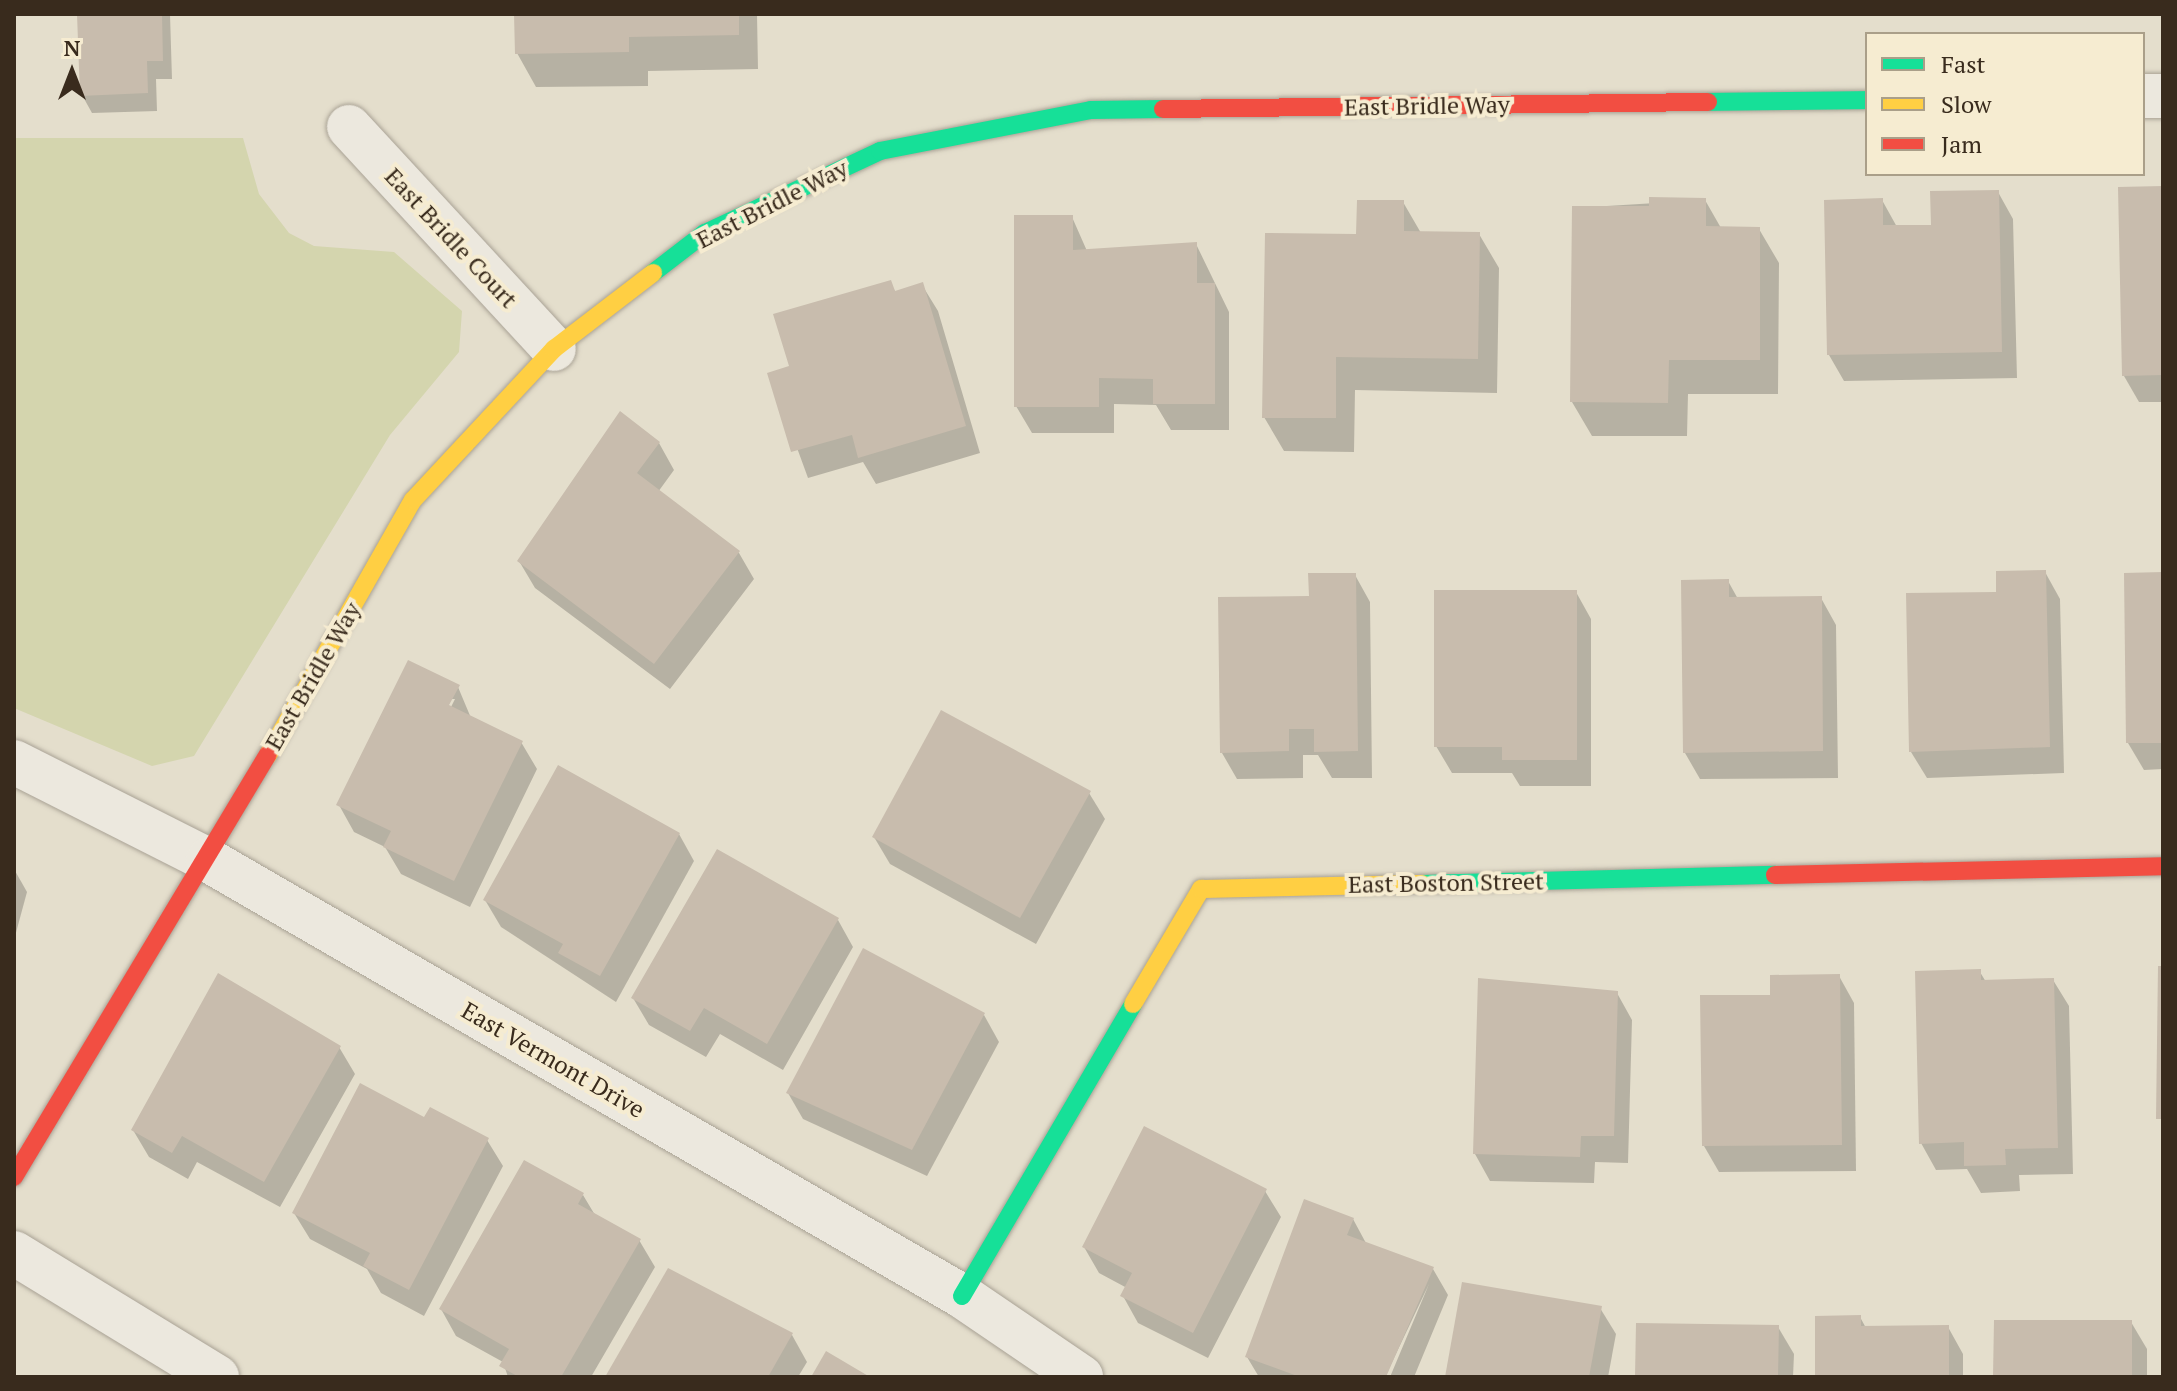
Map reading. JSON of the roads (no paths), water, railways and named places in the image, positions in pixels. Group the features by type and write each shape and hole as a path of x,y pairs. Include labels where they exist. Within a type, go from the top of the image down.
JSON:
{"street":[{"name":"East Bridle Way","path":"14,1177 208,860 413,500 554,349 705,233 880,151 1075,113 1865,100"},
{"name":"East Bridle Court","path":"349,127 554,349"},
{"name":"East Vermont Drive","path":"14,762 208,860 962,1296 1081,1377"},
{"name":"East Boston Street","path":"962,1296 1201,889 2163,866"},
{"path":"14,1253 217,1377"}]}
